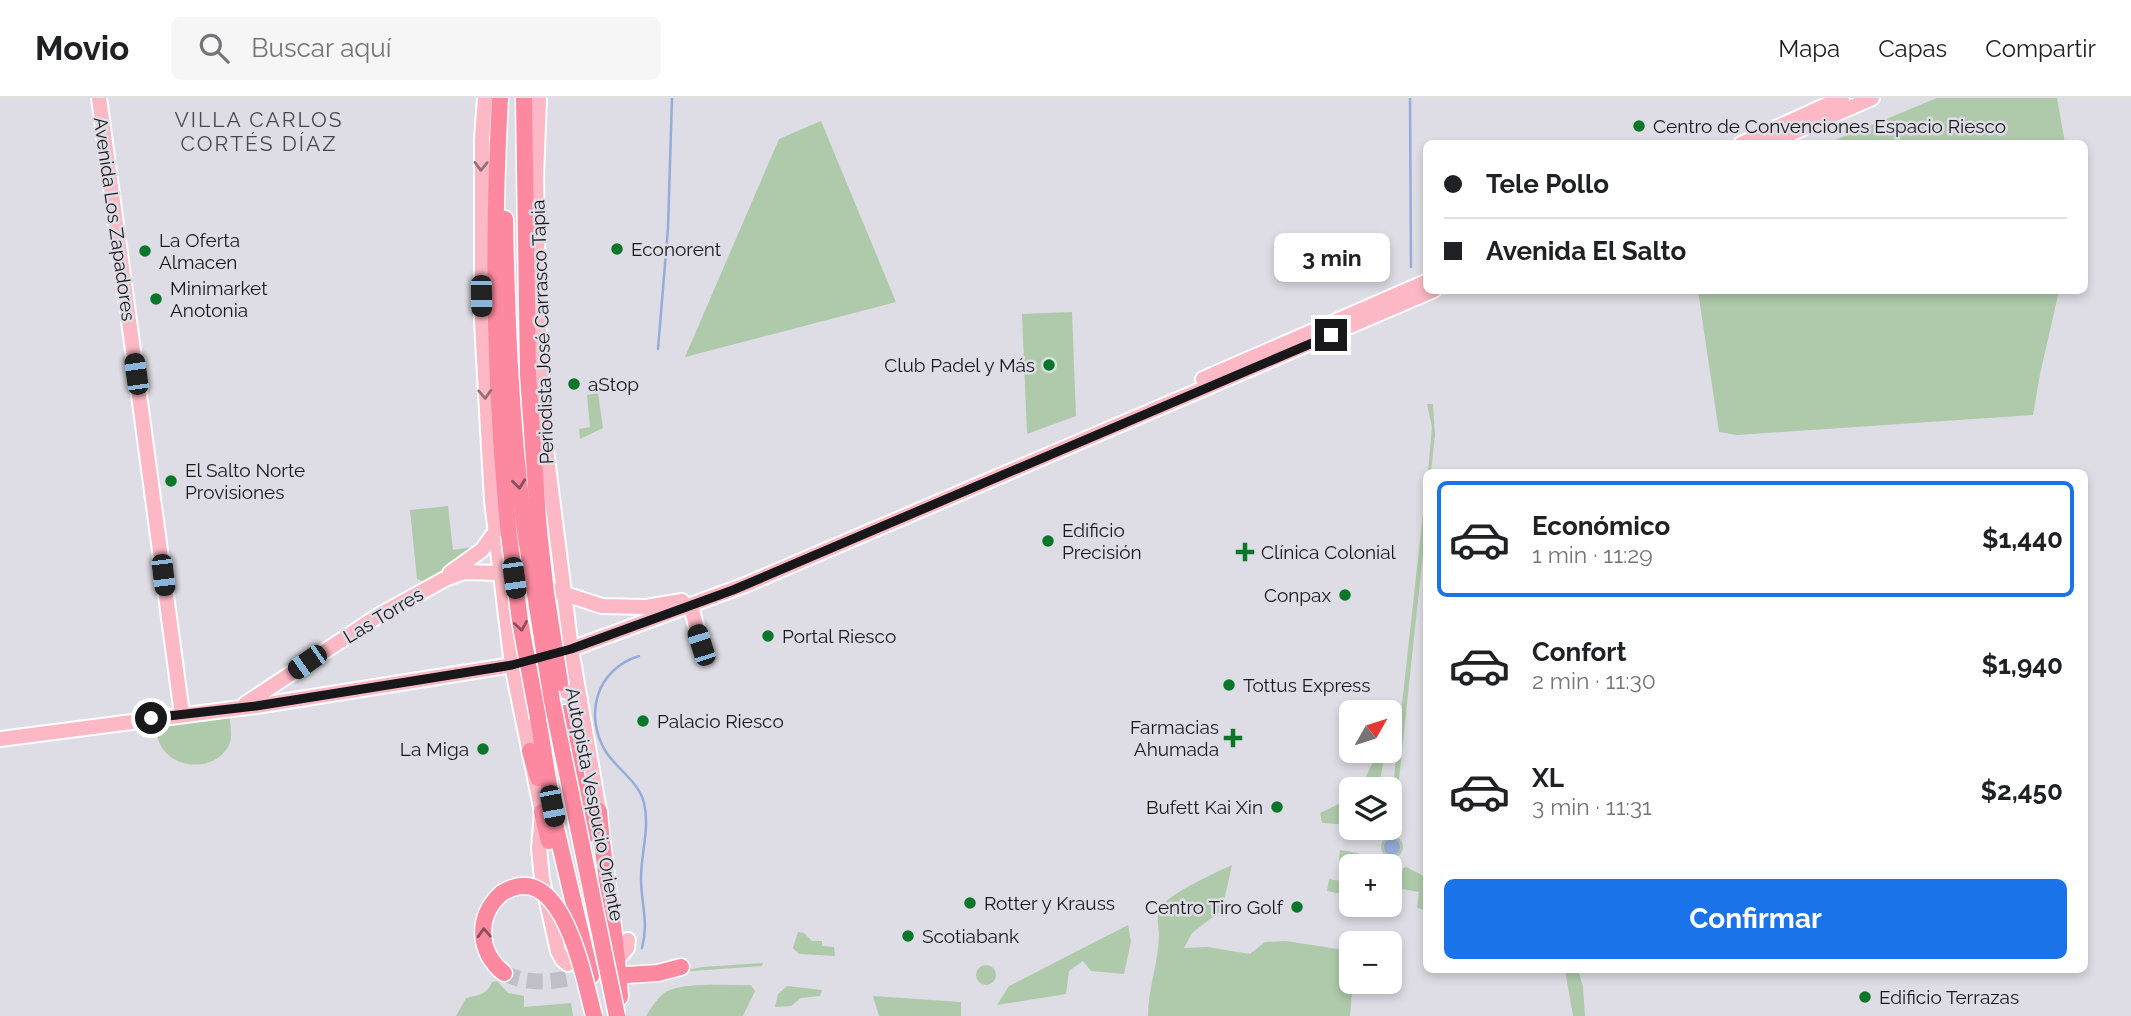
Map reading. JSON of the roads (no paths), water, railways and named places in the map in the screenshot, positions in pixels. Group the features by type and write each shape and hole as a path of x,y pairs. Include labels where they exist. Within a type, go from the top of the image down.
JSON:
{"highway":[{"path":"501,98 495,205 500,441 517,532 547,604 587,841 624,1016"},
{"path":"524,98 528,375 517,532 520,621 549,789 600,1016"},
{"name":"Autopista Vespucio Oriente","path":"517,532 534,596 554,714 617,1016"},
{"path":"530,751 570,888"},
{"path":"600,811 601,840 616,935 620,997"},
{"path":"542,812 594,1016"},
{"path":"504,973 488,954 482,931 487,910 502,893 523,886 541,891 552,901 572,935"},
{"path":"660,966 625,958 661,972 681,967"}],"main road":[{"name":"Avenida Los Zapadores","path":"99,98 182,714"},
{"path":"485,98 482,139 482,322 486,422 517,532 500,573 512,665 542,812 539,848 542,879 558,951 562,960 568,964"},
{"name":"Periodista José Carrasco Tapia","path":"539,98 536,178 539,346 545,442 571,649 600,811"},
{"path":"1750,140 1842,98"},
{"path":"1776,140 1872,98"},
{"path":"602,606 660,606 701,594 1423,283"},
{"path":"0,739 512,665 571,649 691,607 1425,294"},
{"path":"517,532 503,544 510,549 528,552 548,541 554,524"},
{"path":"445,579 482,550 517,532"},
{"name":"Las Torres","path":"241,706 359,628 445,579 471,571 500,573 602,606"},
{"path":"503,594 514,581 525,582"},
{"path":"602,606 646,622"},
{"path":"691,607 701,645"},
{"path":"520,708 532,695 548,689 565,690 580,700"}],"water":[{"path":"1395,840 1399,844 1398,853 1386,853 1386,841"}],"waterway":[{"path":"658,349 668,228 672,98"},
{"path":"1410,98 1411,267"},
{"path":"639,656 613,671 604,682 595,708 599,737 606,752 633,782 646,812 641,869 645,921 642,948"}],"tunnel":[{"path":"504,973 532,981 562,980 620,965"}],"place":[{"name":"Centro de Convenciones Espacio Riesco","path":"1639,126"},
{"name":"Econorent","path":"617,249"},
{"name":"La Oferta Almacen","path":"145,251"},
{"name":"Minimarket Anotonia","path":"156,299"},
{"name":"Club Padel y Más","path":"1049,365"},
{"name":"aStop","path":"574,384"},
{"name":"El Salto Norte Provisiones","path":"171,481"},
{"name":"Edificio Precisión","path":"1048,541"},
{"name":"Clínica Colonial","path":"1245,552"},
{"name":"Conpax","path":"1345,595"},
{"name":"Portal Riesco","path":"768,636"},
{"name":"Tottus Express","path":"1229,685"},
{"name":"Palacio Riesco","path":"643,721"},
{"name":"Farmacias Ahumada","path":"1233,738"},
{"name":"La Miga","path":"483,749"},
{"name":"Bufett Kai Xin","path":"1277,807"},
{"name":"Rotter y Krauss","path":"970,903"},
{"name":"Centro Tiro Golf","path":"1297,907"},
{"name":"Scotiabank","path":"908,936"},
{"name":"Edificio Terrazas","path":"1865,997"}],"district":[{"name":"VILLA CARLOS CORTÉS DÍAZ","path":"259,131"}]}
